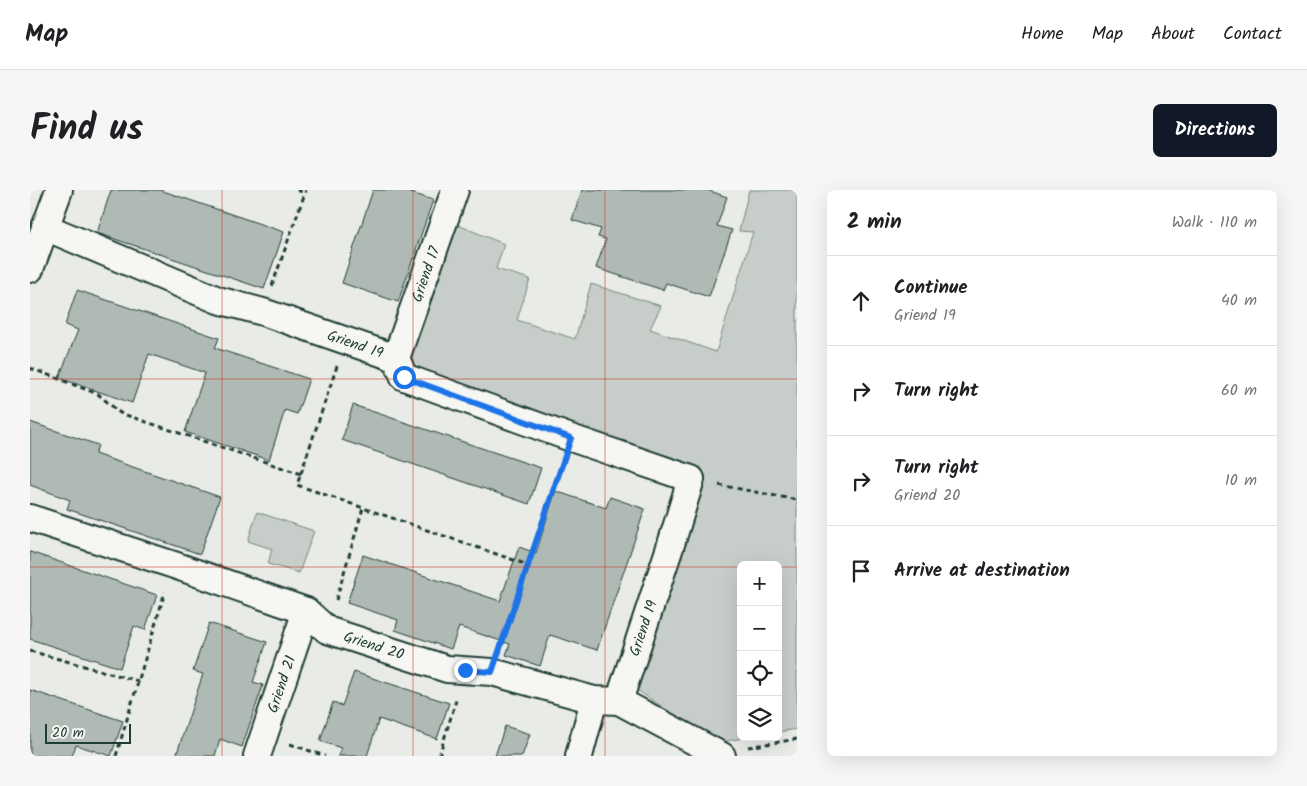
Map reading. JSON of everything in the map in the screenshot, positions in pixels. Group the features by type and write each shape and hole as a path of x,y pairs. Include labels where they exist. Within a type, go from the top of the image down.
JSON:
{"street":[{"path":"30,269 59,190"},
{"name":"Griend 17","path":"396,358 455,190"},
{"name":"Griend 19","path":"45,227 218,300 263,312 396,358 404,377 571,438 691,479 674,538 606,701 579,756"},
{"name":"Griend 20","path":"30,518 306,611 327,630 447,669 492,672 606,701 718,754"},
{"name":"Griend 21","path":"260,746 306,611"}],"path":[{"path":"263,312 306,191 297,190"},
{"path":"346,340 297,485 528,565"},
{"path":"30,368 98,394 120,412 301,474"},
{"path":"492,672 571,438"},
{"path":"691,479 797,500"},
{"path":"327,630 363,508"},
{"path":"116,756 174,565"},
{"path":"30,651 138,681"},
{"path":"440,756 465,670"},
{"path":"718,754 797,739"},
{"path":"260,746 325,756"}],"shaded area":[{"path":"749,190 797,190 797,729 782,731 782,561 737,561 737,739 716,743 637,690 706,475 541,416 412,366 406,359 453,223 504,244 496,269 530,279 517,320 575,339 591,284 661,306 650,329 716,352 753,232 739,231"},
{"path":"257,512 314,531 299,573 268,564 272,549 248,541"}],"building":[{"path":"111,190 160,190 284,232 264,289 97,233"},
{"path":"373,190 402,190 433,200 398,302 342,283"},
{"path":"582,190 707,190 727,197 717,226 732,230 709,297 666,283 663,290 596,268 606,239 598,237 601,229 572,220"},
{"path":"77,290 219,338 215,348 309,379 297,414 285,410 269,460 185,432 205,373 149,354 132,403 59,378 78,330 65,325"},
{"path":"353,405 541,468 529,504 342,440"},
{"path":"30,422 98,445 95,454 220,497 200,554 67,509 70,500 30,485"},
{"path":"555,491 606,508 610,497 645,509 597,650 550,635 540,666 506,655 510,644 459,627 451,649 395,630 398,620 347,603 363,555 500,601 519,547 536,553"},
{"path":"30,552 157,595 145,630 134,626 120,668 30,639"},
{"path":"209,623 267,642 253,682 263,685 242,747 220,739 215,756 176,756 203,674 193,671"},
{"path":"354,672 449,703 437,739 379,719 367,756 338,756 341,748 320,741 333,702 342,706"},
{"path":"30,690 123,721 111,756 76,745 72,756 30,756"},
{"path":"505,726 530,734 522,756 495,756"}],"route":[{"path":"404,377 571,438 492,672 465,670"}]}
